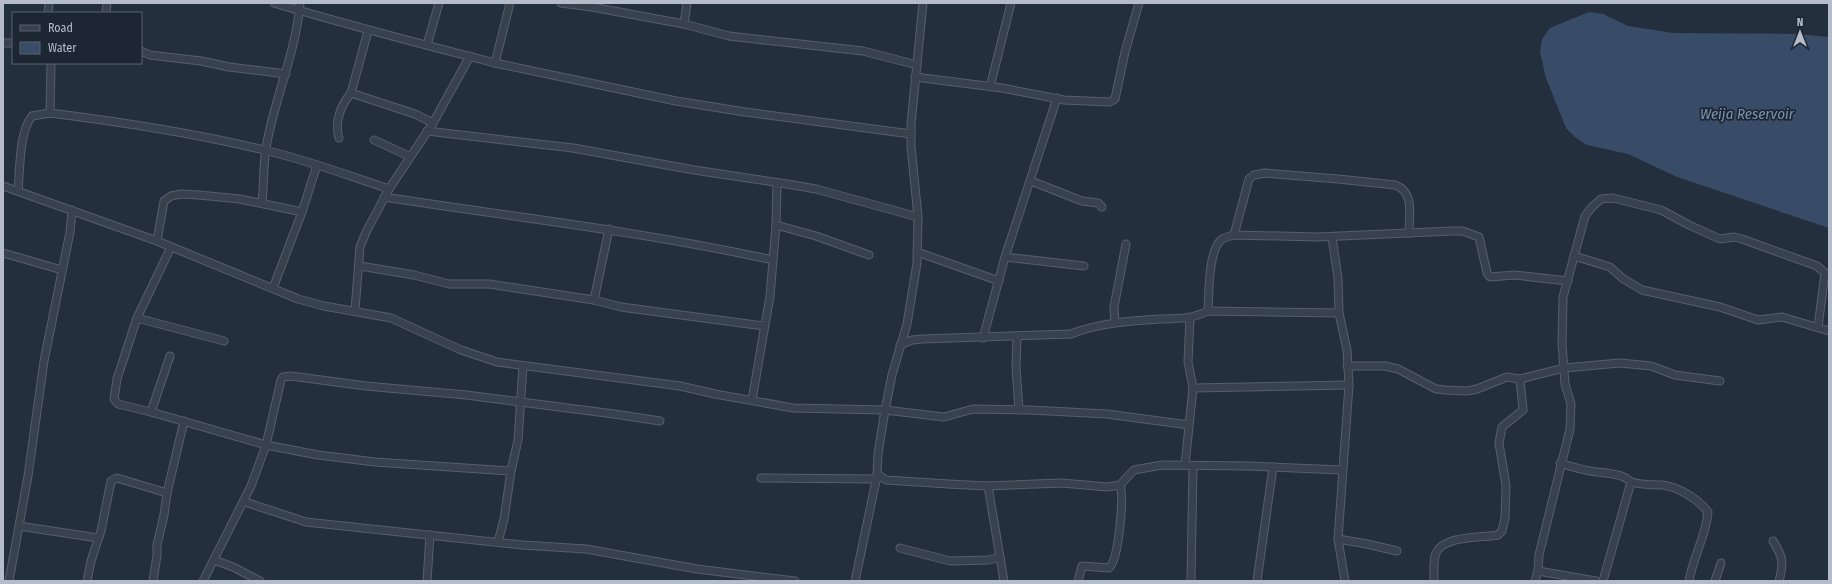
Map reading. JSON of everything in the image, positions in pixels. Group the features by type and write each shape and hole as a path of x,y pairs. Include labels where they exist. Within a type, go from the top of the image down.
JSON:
{"street":[{"path":"274,3 300,7 368,31 495,63 676,101 911,134"},
{"path":"427,45 439,3"},
{"path":"495,63 510,3"},
{"path":"561,3 684,24 729,36 862,51 917,65"},
{"path":"684,24 687,3"},
{"path":"855,581 877,477 878,454 885,410 900,345 907,324 917,252 918,217 911,134 915,77 923,3"},
{"path":"990,87 1011,3"},
{"path":"915,77 1057,98 1103,103 1110,102 1115,99 1124,52 1139,3"},
{"path":"262,203 266,150 291,58 300,7"},
{"path":"339,138 337,131 339,114 344,101 351,93 368,31"},
{"path":"142,52 150,55 201,61 237,69 286,74"},
{"path":"354,310 360,266 360,247 366,232 388,189 409,156 433,123 470,56"},
{"path":"50,113 51,64"},
{"path":"351,93 409,112 433,123"},
{"path":"983,338 1005,257 1057,98"},
{"path":"18,191 23,136 27,122 32,116 50,113 176,131 266,150 317,165 388,189"},
{"path":"427,131 573,148 694,170 816,189 918,217"},
{"path":"374,140 409,156"},
{"path":"272,288 302,212 317,165"},
{"path":"1234,234 1249,179 1254,174 1265,173 1395,185 1403,188 1410,198 1409,233"},
{"path":"1031,181 1082,201 1098,203 1102,208"},
{"path":"752,400 770,296 776,226 777,183"},
{"path":"3,186 157,241 298,299 324,306 354,310 399,320 431,337 476,356 523,366 680,386 793,408 885,410 944,417 973,410 1019,410 1107,414 1190,425"},
{"path":"157,241 164,202 171,196 181,194 236,198 302,212"},
{"path":"384,197 608,229 694,243 773,260"},
{"path":"1535,581 1538,571 1539,555 1560,463 1570,429 1571,404 1565,384 1564,368 1562,315 1563,297 1585,216 1592,207 1601,199 1613,198 1661,210 1720,239 1734,237 1742,239 1815,264 1823,269 1825,273 1818,328"},
{"path":"9,581 19,526 44,361 70,232 72,210"},
{"path":"776,226 816,236 869,255"},
{"path":"594,300 608,229"},
{"path":"1208,311 1212,260 1215,250 1221,240 1234,234 1332,237 1452,231 1473,234 1479,238 1486,273 1490,277 1514,275 1568,281"},
{"path":"1332,237 1338,278 1339,313 1346,350 1349,385 1338,539 1346,581"},
{"path":"1116,323 1114,307 1126,244"},
{"path":"171,247 137,318 117,379 114,399 118,404 184,421 266,445 347,459 511,471"},
{"path":"917,252 999,281"},
{"path":"3,253 62,270"},
{"path":"1574,256 1610,267 1622,278 1642,290 1720,306 1758,320 1782,317 1829,331"},
{"path":"1005,257 1084,266"},
{"path":"360,266 414,275 449,284 489,284 594,300 621,307 764,326"},
{"path":"900,345 912,340 923,339 1070,334 1086,328 1116,323 1190,318 1208,311 1339,313"},
{"path":"137,318 224,341"},
{"path":"1185,465 1193,388 1188,362 1190,318"},
{"path":"1017,336 1016,367 1019,410"},
{"path":"151,412 170,356"},
{"path":"1347,366 1385,366 1436,389 1467,391 1477,389 1507,377 1520,379 1564,368 1620,363 1651,366 1675,375 1720,381"},
{"path":"498,542 504,519 511,471 518,440 523,366"},
{"path":"203,581 245,502 266,445 281,380 284,377 291,376 347,384 411,389 660,421"},
{"path":"1434,581 1436,552 1442,547 1458,539 1494,536 1502,531 1505,518 1506,486 1499,443 1502,427 1523,410 1520,379"},
{"path":"1193,388 1349,385"},
{"path":"153,581 157,545 164,515 167,492 184,421"},
{"path":"1560,463 1586,471 1627,478 1631,482 1644,486 1662,485 1682,492 1701,502 1708,512 1706,529 1691,568 1690,581"},
{"path":"761,478 877,477 891,481 988,486 1062,484 1107,487 1120,485 1134,470 1151,466 1185,465 1342,470"},
{"path":"1191,581 1193,466"},
{"path":"1257,581 1273,467"},
{"path":"87,581 110,485 114,479 117,478 167,492"},
{"path":"1603,581 1631,482"},
{"path":"1078,581 1082,566 1109,568 1113,564 1121,500 1120,485"},
{"path":"988,486 1004,581"},
{"path":"245,502 306,522 538,546 586,549 697,569 795,581"},
{"path":"19,526 98,538"},
{"path":"427,581 430,535"},
{"path":"1338,539 1397,551"},
{"path":"1773,541 1781,553 1783,566 1779,581"},
{"path":"900,548 950,561 989,560 1000,557"},
{"path":"214,560 233,567 260,581"},
{"path":"1714,581 1721,563"},
{"path":"1538,571 1596,581"}],"water":[{"name":"Weija Reservoir","path":"1589,12 1603,14 1628,26 1673,33 1797,34 1829,37 1829,228 1677,177 1628,154 1587,145 1576,138 1566,128 1546,78 1540,52 1542,39 1550,28"}]}
